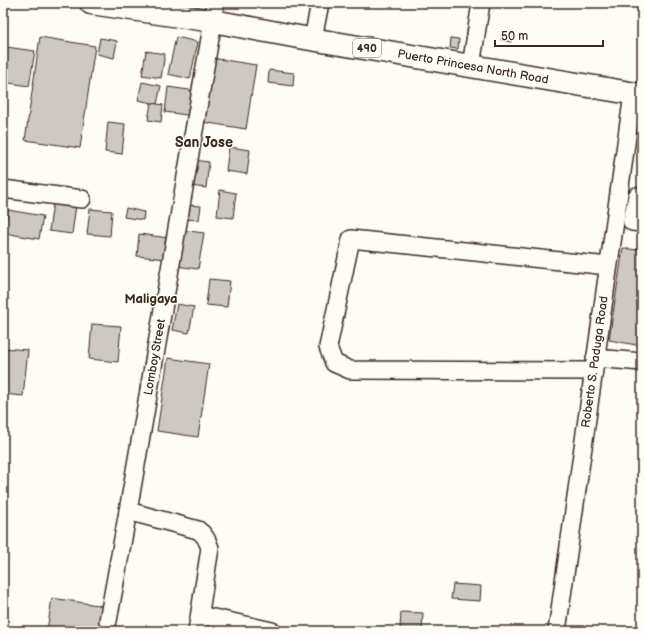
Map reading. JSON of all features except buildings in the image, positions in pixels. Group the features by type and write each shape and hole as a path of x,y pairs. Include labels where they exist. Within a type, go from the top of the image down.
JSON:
{"main road":[{"name":"Puerto Princesa North Road","path":"91,3 214,12 313,39 637,94"}],"street":[{"path":"313,39 320,3"},
{"path":"471,66 481,3"},
{"name":"Lomboy Street","path":"108,622 214,12"},
{"name":"Roberto S. Paduga Road","path":"556,631 608,266 637,94"},
{"path":"3,189 82,199"},
{"path":"642,197 637,196 632,222 642,223"},
{"path":"608,266 352,239 328,347 334,363 350,370 642,362"},
{"path":"128,511 198,530 204,535 210,548 199,623 272,631"}],"district":[{"name":"San Jose","path":"204,142"},
{"name":"Maligaya","path":"151,299"}]}
